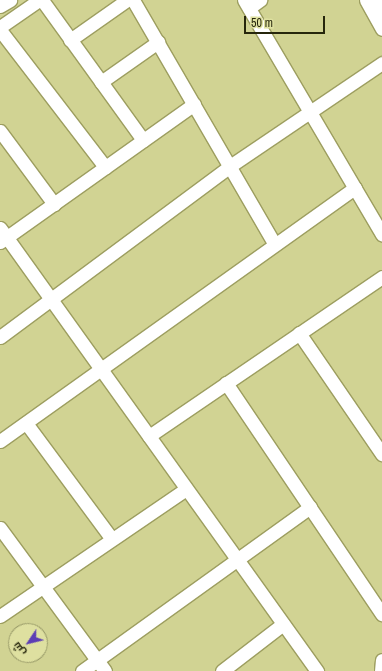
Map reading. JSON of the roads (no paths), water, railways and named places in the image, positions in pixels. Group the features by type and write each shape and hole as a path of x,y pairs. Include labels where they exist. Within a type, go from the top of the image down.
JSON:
{"street":[{"path":"0,6 10,0"},
{"path":"0,27 40,0 143,140"},
{"path":"70,40 127,0"},
{"path":"133,0 274,243"},
{"path":"260,0 246,4 382,234"},
{"path":"366,0 382,29"},
{"path":"378,0 382,19"},
{"path":"0,30 105,167"},
{"path":"100,82 158,42"},
{"path":"0,337 309,109 382,63"},
{"path":"194,104 54,204 2,236 52,300 317,671"},
{"path":"0,131 54,204"},
{"path":"0,441 101,370 274,243 355,188"},
{"path":"149,436 382,277"},
{"path":"299,333 382,454"},
{"path":"226,383 382,614"},
{"path":"26,423 111,538"},
{"path":"0,616 42,584 186,489"},
{"path":"82,671 238,562 310,507"},
{"path":"0,528 105,671"},
{"path":"222,671 283,624"},
{"path":"381,671 382,660"}]}
